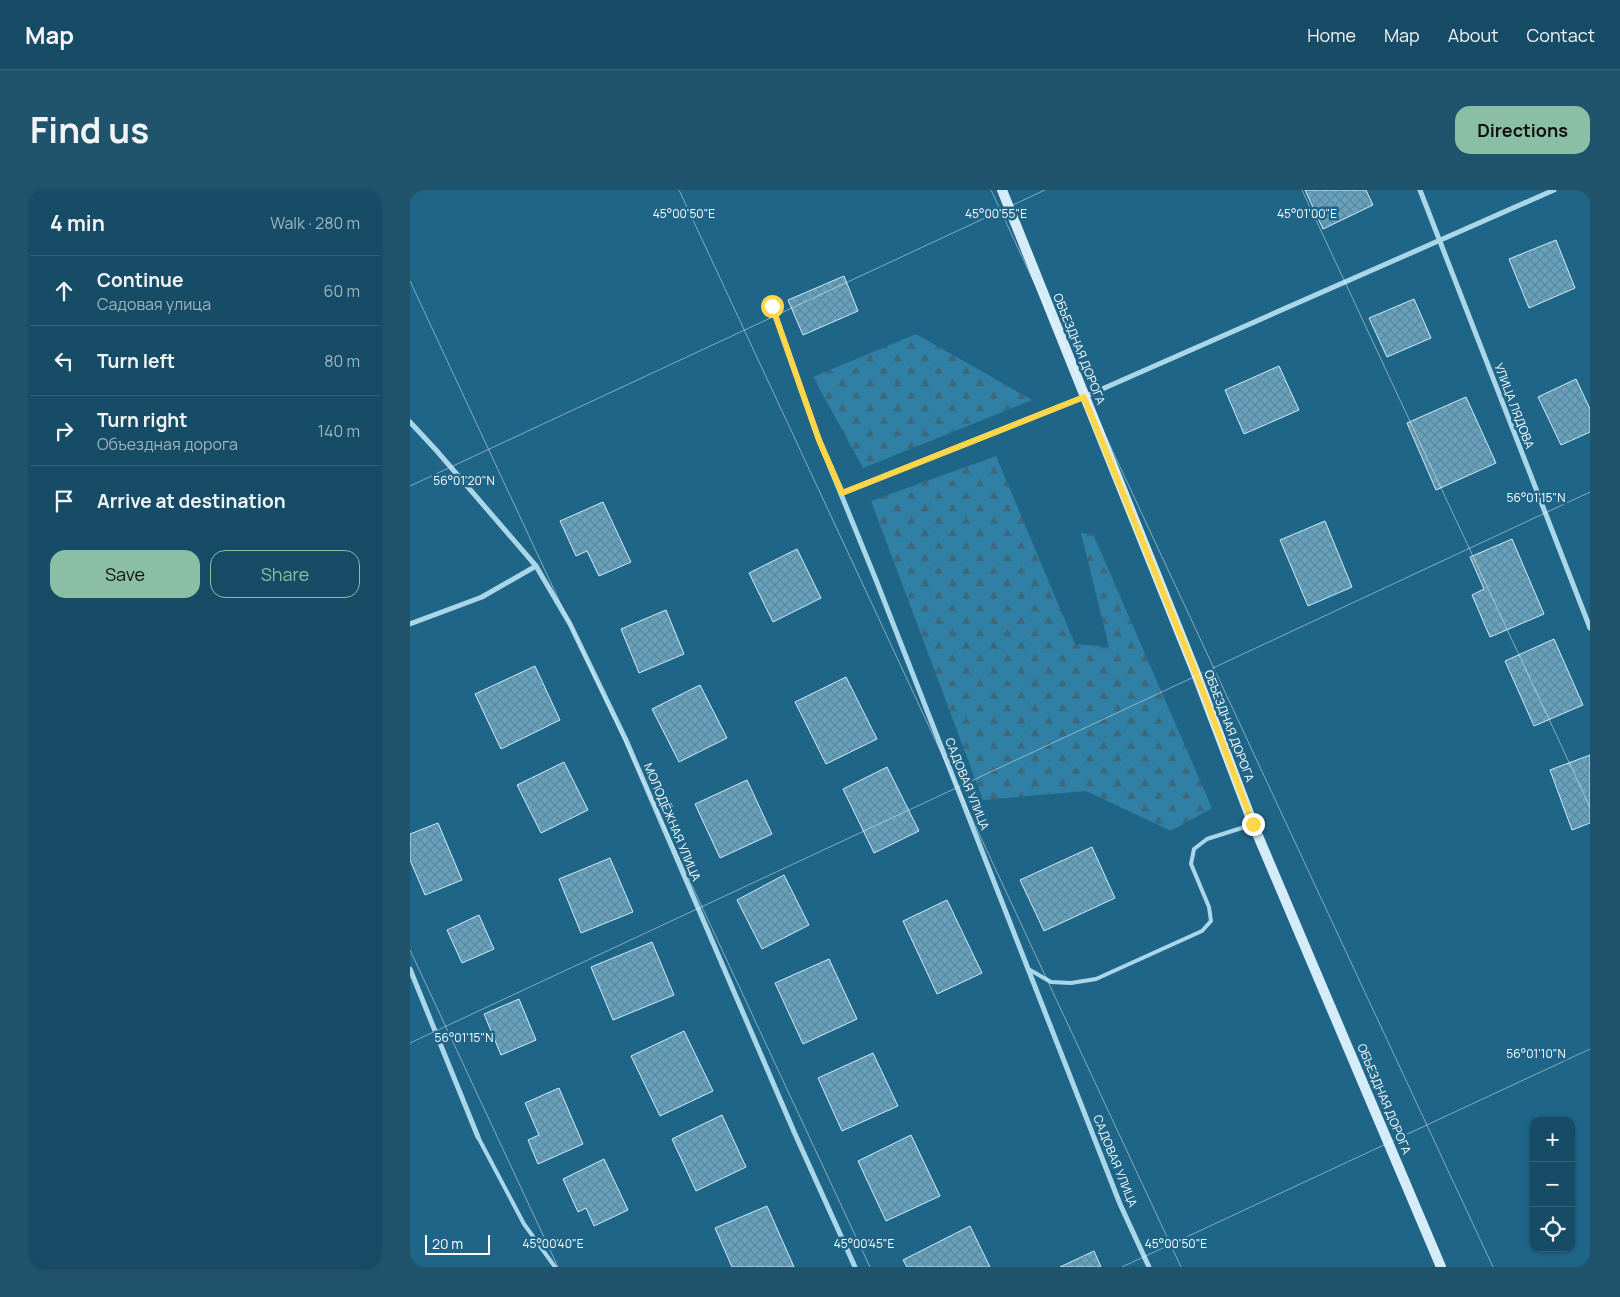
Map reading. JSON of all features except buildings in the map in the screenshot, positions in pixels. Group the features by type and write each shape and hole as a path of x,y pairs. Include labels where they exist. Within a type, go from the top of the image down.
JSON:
{"main road":[{"name":"ОБЪЕЗДНАЯ ДОРОГА","path":"1002,190 1191,662 1253,824 1441,1267"}],"street":[{"name":"УЛИЦА ЛЯДОВА","path":"1420,190 1590,628"},
{"path":"842,493 1084,397 1554,190"},
{"name":"САДОВАЯ УЛИЦА","path":"772,306 819,440 842,493 1030,970 1120,1204 1149,1267"},
{"name":"МОЛОДЁЖНАЯ УЛИЦА","path":"410,422 536,566 570,624 626,740 795,1134 855,1267"},
{"path":"410,624 482,597 536,566"},
{"path":"410,970 478,1137"}],"lane":[{"path":"1030,970 1051,982 1071,983 1096,979 1202,931 1211,921 1209,907 1191,864 1194,849 1207,839 1253,824"},
{"path":"478,1137 524,1224 555,1267"}],"green space":[{"path":"916,334 1032,400 863,468 813,377"},
{"path":"996,456 1075,644 1109,647 1081,533 1093,534 1212,808 1171,831 1086,791 983,800 871,501"}],"route":[{"path":"772,306 819,440 842,493 1084,397 1195,671 1253,824"}]}
